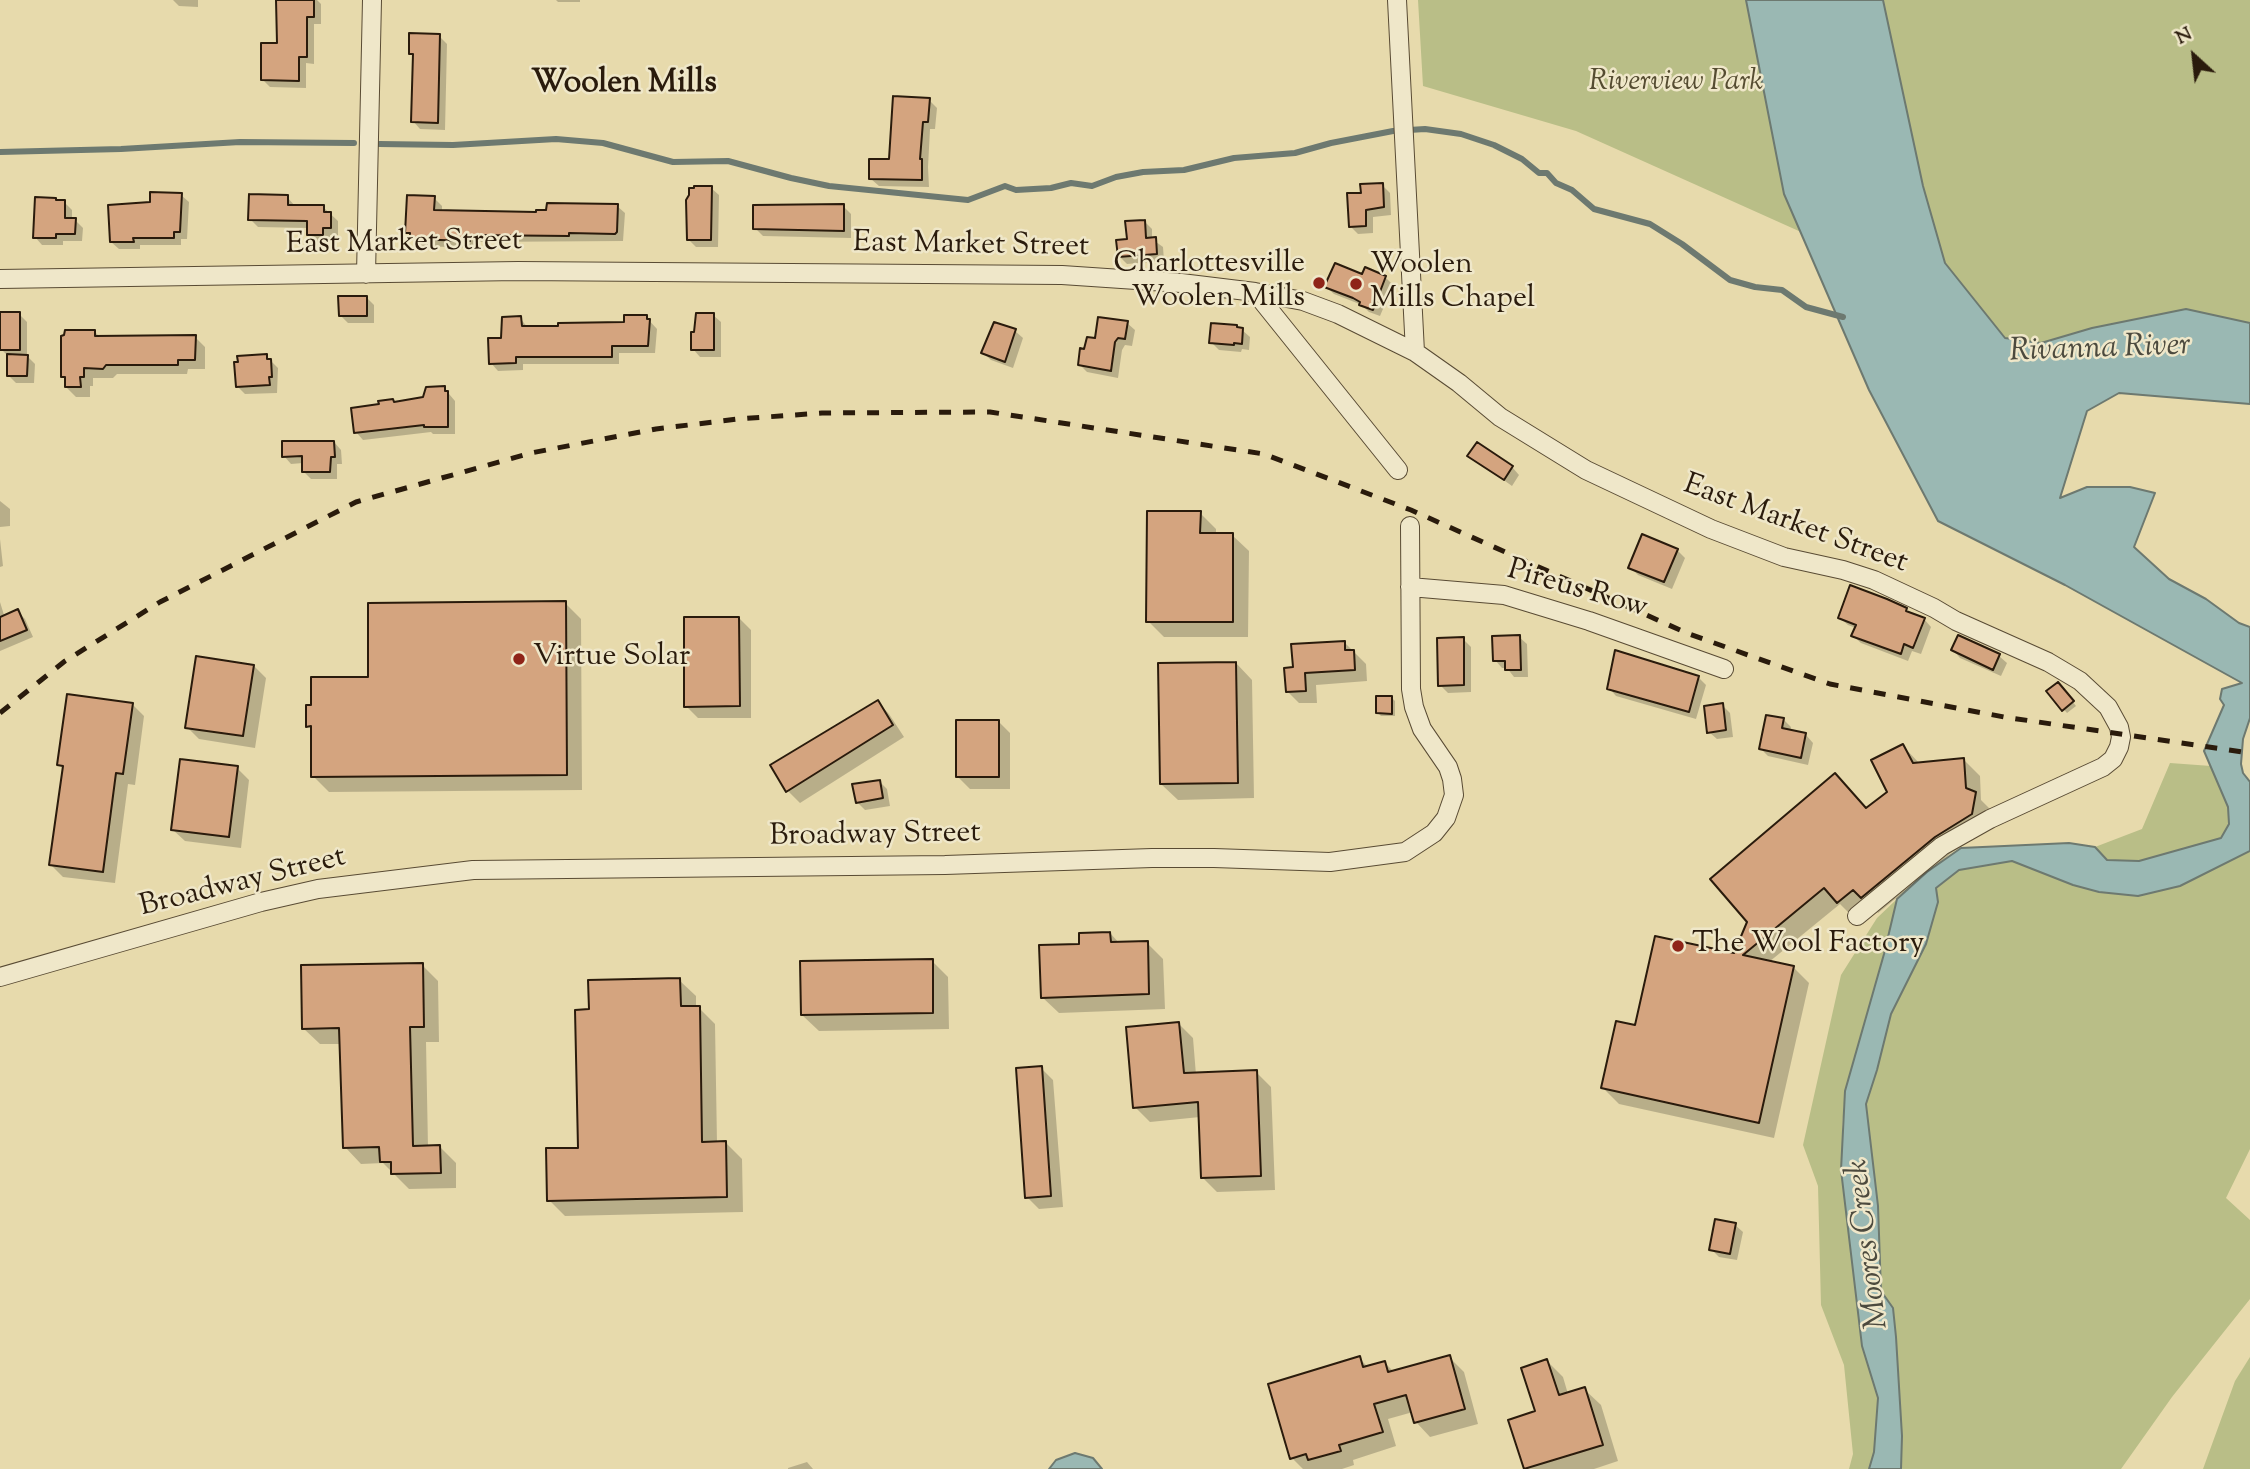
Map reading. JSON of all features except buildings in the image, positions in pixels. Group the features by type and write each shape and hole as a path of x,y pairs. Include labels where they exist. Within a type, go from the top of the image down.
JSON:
{"street":[{"path":"366,274 372,0"},
{"path":"1397,0 1415,352"},
{"name":"East Market Street","path":"0,279 518,271 1062,275 1255,292 1303,301 1415,352 1459,383 1500,417 1586,470 1668,511 1784,556 1874,580 1956,621 2048,662 2080,681 2114,715 2119,727 2119,747 2113,759 2103,767 1990,819 1942,846 1857,916"},
{"path":"1255,292 1398,470"},
{"name":"Broadway Street","path":"0,977 261,902 318,889 477,870 945,865 1152,858 1330,862 1405,852 1434,833 1446,818 1454,794 1448,767 1422,729 1411,689 1410,526"},
{"name":"Pireus Row","path":"1410,587 1504,595 1589,621 1724,669"}],"green space":[{"name":"Riverview Park","path":"1418,0 1746,0 1784,194 1801,232 1576,131 1423,86"},
{"path":"1883,0 2250,0 2250,323 2186,309 2092,328 2041,343 2005,339 1945,263 1923,186"},
{"path":"2170,763 2211,766 2228,806 2229,824 2221,838 2139,861 2107,860 2095,847 2142,829"},
{"path":"2250,851 2250,1149 2226,1198 2250,1220 2250,1299 2172,1397 2121,1469 1901,1469 1902,1435 1896,1337 1893,1308 1881,1291 1878,1206 1866,1104 1891,1014 1926,943 1938,902 1936,888 1959,870 2012,861 2073,885 2100,892 2180,886"},
{"path":"1897,899 1845,1091 1842,1129 1856,1295 1862,1346 1878,1398 1874,1452 1869,1469 1849,1469 1853,1454 1844,1365 1821,1305 1818,1186 1803,1145 1841,975 1877,918"},
{"path":"2250,1357 2250,1469 2203,1469 2235,1381"}],"water":[{"path":"1746,0 1883,0 1923,186 1945,263 2005,338 2041,343 2092,328 2186,309 2250,323 2250,404 2119,393 2087,411 2060,498 2087,487 2130,487 2155,493 2134,547 2169,579 2206,599 2239,623 2250,627 2250,718 2243,739 2241,764 2243,773 2250,782 2250,851 2180,886 2138,896 2099,892 2073,885 2012,861 1959,870 1936,888 1938,902 1926,944 1891,1014 1866,1104 1878,1206 1881,1291 1893,1308 1896,1337 1902,1436 1901,1469 1869,1469 1874,1452 1878,1398 1862,1346 1841,1170 1845,1091 1897,899 1927,872 1961,848 2069,843 2095,847 2107,860 2139,861 2221,838 2229,824 2228,807 2204,751 2224,705 2220,699 2222,689 2242,683 2065,585 1938,521 1869,390 1784,194"},
{"path":"1075,1453 1093,1458 1102,1469 1049,1469 1056,1460"}],"waterway":[{"path":"379,144 453,145 556,139 603,143 673,162 728,161 829,186 968,200 1005,186 1016,190 1051,188 1071,183 1092,186 1116,177 1143,172 1184,170 1234,158 1295,153 1393,131 1425,129 1461,134 1494,145 1522,159 1539,173 1547,173 1556,183 1572,190 1594,209 1650,224 1730,280 1755,287 1782,290 1806,307 1843,317"},
{"path":"0,152 240,142 354,143"}],"railway":[{"path":"0,713 65,661 160,602 356,502 531,453 656,429 822,413 990,412 1264,454 1411,510 1689,634 1830,684 2004,717 2250,753"}],"place":[{"name":"Charlottesville Woolen Mills","path":"1319,283"},
{"name":"Woolen Mills Chapel","path":"1356,284"},
{"name":"Virtue Solar","path":"519,659"},
{"name":"The Wool Factory","path":"1678,946"}],"district":[{"name":"Woolen Mills","path":"624,86"}],"water label":[{"name":"Rivanna River","path":"2100,351"},
{"name":"Moores Creek","path":"1870,1244"}]}
